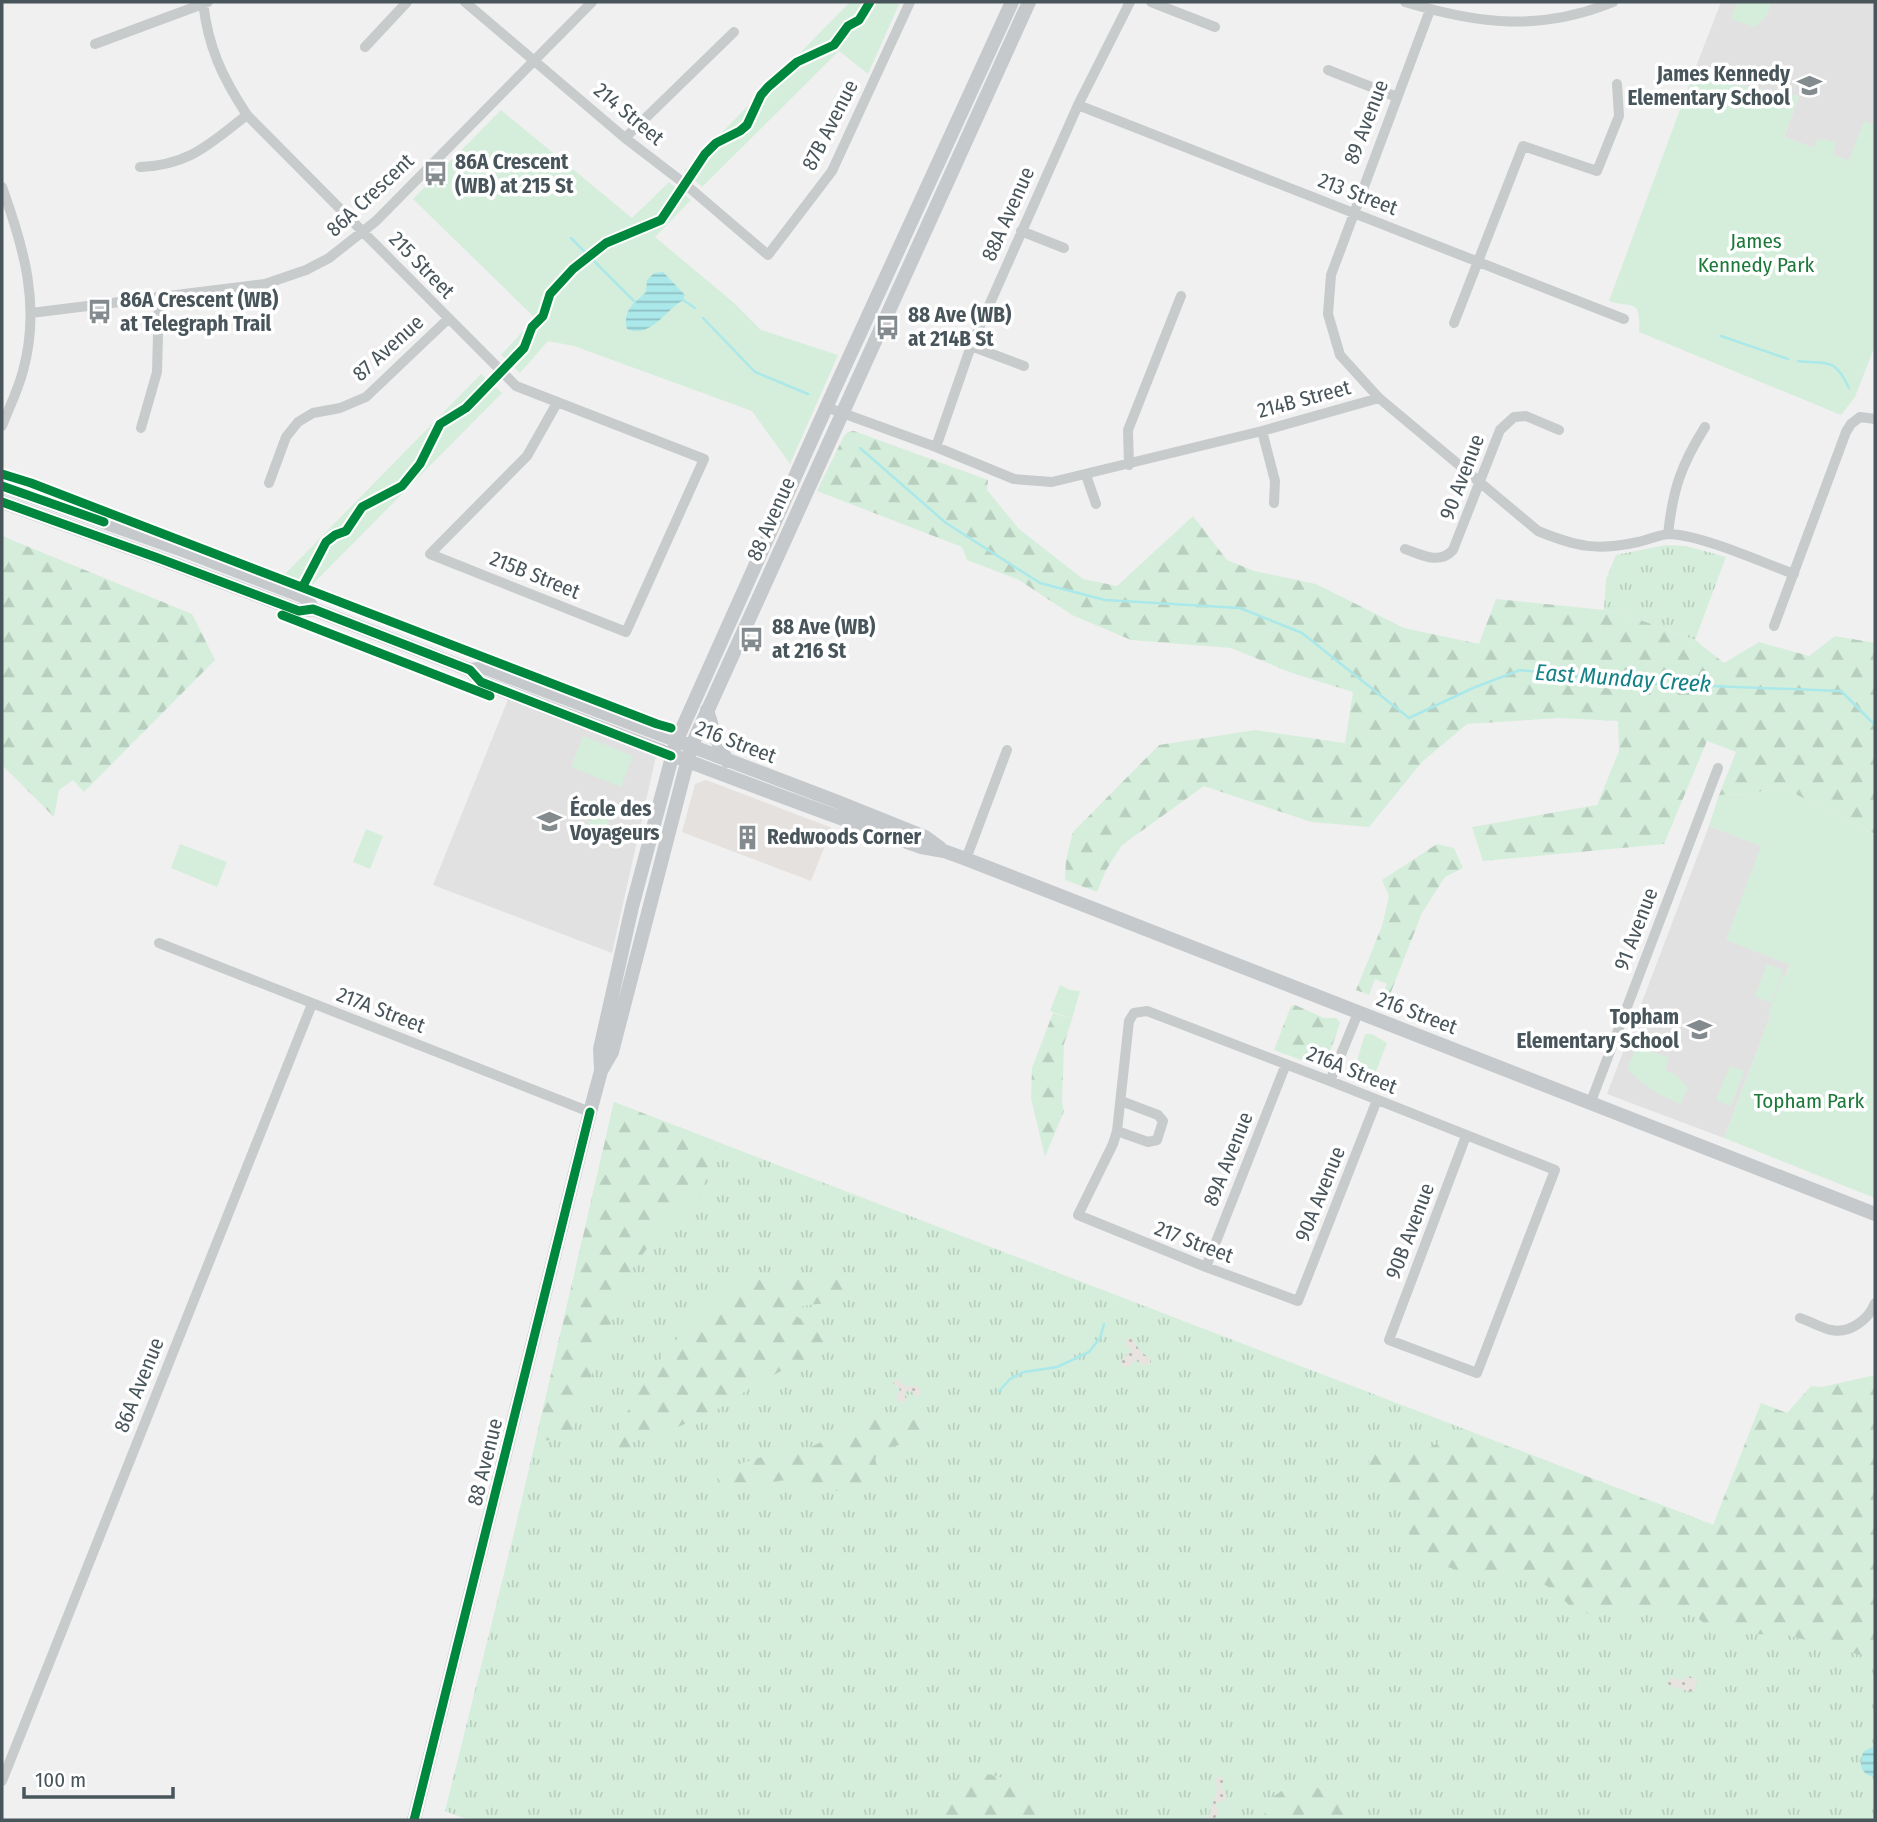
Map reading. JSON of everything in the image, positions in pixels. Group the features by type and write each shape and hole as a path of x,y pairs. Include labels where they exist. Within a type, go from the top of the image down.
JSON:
{"main road":[{"name":"88 Avenue","path":"601,1071 600,1049 632,907 673,749 1012,2"},
{"name":"88 Avenue","path":"414,1820 590,1112 601,1071 612,1052 691,747 1029,2"},
{"name":"216 Street","path":"2,486 175,547 305,597 313,608 470,670 486,667 673,749 686,762 921,847 966,859 1875,1214"},
{"name":"216 Street","path":"2,502 299,611 313,608"},
{"path":"707,710 727,761"},
{"name":"216 Street","path":"673,749 691,747 915,833 944,851"}],"street":[{"path":"95,44 205,2"},
{"name":"215 Street","path":"205,2 206,29 216,61 247,115 516,386 704,460 626,632"},
{"path":"365,47 407,2"},
{"name":"214 Street","path":"465,2 768,255"},
{"name":"86A Crescent","path":"31,313 265,284 306,270 329,258 363,233 592,2"},
{"name":"87B Avenue","path":"768,255 832,171 910,2"},
{"name":"88A Avenue","path":"936,447 971,346 1021,231 1078,105 1130,2"},
{"path":"1151,2 1215,27"},
{"path":"1405,2 1485,21 1537,22 1580,13 1613,2"},
{"name":"89 Avenue","path":"1379,398 1340,355 1328,314 1331,275 1352,212 1430,10"},
{"path":"625,138 734,32"},
{"path":"1328,70 1397,97"},
{"path":"1454,323 1523,146 1597,171 1619,116 1617,84"},
{"name":"213 Street","path":"1078,105 1624,319"},
{"path":"140,167 186,159 247,115"},
{"path":"2,187 23,249 31,313 23,372 2,426"},
{"path":"1021,231 1064,248"},
{"path":"1129,464 1129,430 1181,296"},
{"path":"141,428 158,372 159,297"},
{"name":"87 Avenue","path":"269,483 286,437 298,422 313,413 340,408 366,397 449,320"},
{"path":"971,346 1024,366"},
{"name":"214B Street","path":"826,407 1014,479 1052,482 1379,398 1538,531 1565,542 1591,548 1636,542 1668,534 1698,539 1794,574"},
{"name":"215B Street","path":"557,403 527,456 430,554 626,632"},
{"name":"90 Avenue","path":"1405,549 1430,558 1449,555 1459,539 1500,430 1514,417 1526,416 1559,430"},
{"path":"1774,626 1846,432 1855,420 1864,416 1875,419"},
{"path":"1668,534 1672,497 1689,453 1705,427"},
{"path":"1262,430 1275,481 1274,503"},
{"path":"1086,475 1096,504"},
{"path":"966,859 1007,750"},
{"name":"91 Avenue","path":"1590,1104 1718,768"},
{"name":"217A Street","path":"159,943 590,1112"},
{"name":"86A Avenue","path":"2,1781 312,1004"},
{"name":"216A Street","path":"1121,1101 1129,1021 1134,1013 1147,1011 1330,1080 1555,1170 1478,1373"},
{"path":"1330,1080 1358,1013"},
{"name":"89A Avenue","path":"1206,1267 1286,1064"},
{"name":"90A Avenue","path":"1298,1301 1377,1100"},
{"path":"1121,1101 1158,1115 1163,1121 1157,1140 1147,1142 1117,1131 1121,1101"},
{"name":"217 Street","path":"1117,1131 1078,1214 1206,1267 1298,1301"},
{"name":"90B Avenue","path":"1466,1136 1390,1340 1478,1373"},
{"path":"1800,1318 1833,1331 1854,1326 1870,1316 1875,1303"}],"shaded area":[{"name":"James Kennedy Elementary School","path":"1721,2 1875,2 1875,126 1864,122 1849,161 1784,137 1799,96 1692,77"},
{"name":"École des Voyageurs","path":"509,697 656,756 612,953 433,885"},
{"path":"706,780 832,828 811,881 682,832 695,784"},
{"name":"Topham Elementary School","path":"1709,826 1762,846 1726,940 1790,964 1724,1138 1607,1094"}],"green space":[{"path":"850,2 900,2 868,74 839,51 702,187 684,171"},
{"path":"1737,2 1772,2 1767,15 1755,27 1731,19"},
{"name":"James Kennedy Park","path":"1692,77 1799,96 1784,137 1814,148 1817,140 1836,143 1833,155 1849,161 1864,121 1875,126 1875,346 1855,397 1841,415 1639,332 1636,308 1609,301"},
{"path":"501,110 632,218 669,182 691,200 655,237 733,302 761,330 838,355 790,464 752,411 574,346 548,341 520,373 501,355 535,318 413,199"},
{"path":"481,374 502,393 305,592 278,581"},
{"path":"854,431 988,480 987,490 1019,529 1083,579 1117,586 1193,516 1227,560 1254,571 1316,584 1404,628 1479,644 1496,599 1604,610 1632,617 1695,640 1724,663 1759,642 1809,656 1835,636 1875,643 1875,834 1783,788 1719,795 1736,752 1707,741 1664,844 1483,861 1472,827 1597,805 1619,751 1618,721 1559,718 1467,724 1422,762 1369,827 1311,822 1204,786 1122,845 1106,870 1097,892 1065,880 1066,860 1073,832 1159,745 1255,730 1345,743 1353,692 1292,673 1231,648 1131,640 1072,615 1019,580 967,560 962,547 817,491 844,436"},
{"path":"2,536 192,614 215,660 84,792 73,780 59,790 54,817 2,765"},
{"path":"1666,545 1686,546 1726,557 1695,640 1632,617 1604,610 1606,579 1616,555"},
{"path":"583,736 633,756 621,787 571,767"},
{"name":"Topham Park","path":"1783,788 1875,834 1875,1198 1724,1138 1771,1014 1768,1013 1783,975 1786,975 1790,965 1726,940 1761,846 1709,826 1719,795"},
{"path":"598,798 615,804 604,834 587,828"},
{"path":"366,829 383,836 370,869 353,862"},
{"path":"180,844 227,862 217,887 171,868"},
{"path":"1437,844 1454,848 1463,868 1445,877 1422,913 1387,1002 1381,1000 1387,984 1375,979 1369,995 1356,990 1382,926 1389,896 1382,880"},
{"path":"1767,964 1783,970 1771,1003 1755,996"},
{"path":"1060,985 1080,991 1072,1019 1050,1011"},
{"path":"1295,1005 1324,1018 1336,1018 1340,1022 1324,1066 1320,1067 1274,1050 1291,1006"},
{"path":"1053,1013 1072,1019 1064,1044 1064,1111 1045,1157 1031,1098 1032,1068"},
{"path":"1365,1034 1372,1034 1387,1043 1370,1087 1352,1079 1349,1074 1356,1064"},
{"path":"1637,1046 1669,1058 1665,1070 1675,1074 1688,1088 1681,1104 1652,1089 1627,1068"},
{"path":"1730,1066 1744,1071 1731,1106 1716,1100"},
{"path":"614,1102 1875,1587 1875,1820 469,1820 445,1811 515,1529"},
{"path":"614,1102 718,1142 699,1197 678,1205 633,1268 600,1351 570,1439 536,1441"},
{"path":"787,1272 822,1275 859,1284 856,1297 790,1310 799,1318 819,1323 833,1333 826,1353 781,1371 724,1406 696,1419 653,1438 634,1439 630,1445 633,1452 627,1455 614,1443 642,1385 698,1316 732,1286"},
{"path":"1875,1375 1875,1659 1787,1635 1752,1634 1710,1628 1682,1605 1633,1605 1578,1615 1557,1594 1517,1566 1499,1574 1474,1576 1433,1562 1413,1545 1399,1506 1402,1489 1378,1478 1371,1469 1367,1455 1386,1450 1418,1454 1463,1429 1713,1525 1761,1403 1787,1413 1811,1386 1822,1387"},
{"path":"870,1418 926,1419 930,1435 925,1439 878,1450 875,1460 881,1476 875,1487 855,1491 817,1491 786,1480 726,1489 713,1472 762,1457 807,1449"},
{"path":"979,1772 1023,1783 1061,1820 921,1820 931,1803 952,1780"},
{"path":"1295,1782 1317,1787 1361,1820 1262,1820 1271,1798"}],"sand":[{"path":"1128,1337 1150,1358 1148,1365 1142,1365 1136,1360 1128,1367 1121,1366 1121,1360 1131,1351 1124,1342"},
{"path":"896,1379 906,1386 918,1386 921,1391 919,1395 916,1397 908,1390 905,1394 908,1401 899,1402 896,1398 900,1389 893,1384"},
{"path":"1689,1676 1697,1680 1694,1692 1666,1683 1670,1678 1684,1680"},
{"path":"1219,1776 1224,1780 1220,1789 1225,1791 1227,1796 1225,1800 1215,1804 1219,1813 1210,1820 1208,1818 1217,1790 1216,1778"}],"water":[{"path":"663,272 685,295 683,300 650,327 635,331 627,329 628,312 646,292 647,280 654,273"},
{"path":"1875,1746 1875,1777 1863,1771 1861,1760 1864,1751"}],"waterway":[{"path":"571,238 635,302"},
{"path":"683,300 695,308"},
{"path":"703,318 755,372 808,394"},
{"path":"1721,336 1788,359"},
{"path":"1798,361 1834,366 1849,388"},
{"name":"East Munday Creek","path":"860,448 946,523 1040,583 1105,600 1240,608 1302,633 1409,718 1473,688 1520,670 1635,683 1841,691 1875,725"},
{"path":"999,1391 1010,1379 1024,1372 1057,1367 1089,1352 1100,1338 1104,1324"}],"cycle path":[{"path":"303,586 326,542 346,531 362,507 402,486 420,464 440,424 466,408 524,348 532,327 543,316 550,294 573,269 606,243 661,220 705,154 716,143 747,125 761,95 768,87 797,62 834,45 848,26 859,20 870,2"},
{"path":"2,474 671,728"},
{"path":"2,486 104,522"},
{"path":"2,502 299,611 313,609 470,670 481,682 671,756"},
{"path":"282,615 490,696"},
{"path":"414,1820 590,1112"}],"place":[{"name":"James Kennedy Elementary School","path":"1810,86"},
{"name":"86A Crescent (WB) at 215 St","path":"435,174"},
{"name":"86A Crescent (WB) at Telegraph Trail","path":"100,312"},
{"name":"88 Ave (WB) at 214B St","path":"888,327"},
{"name":"88 Ave (WB) at 216 St","path":"752,639"},
{"name":"École des Voyageurs","path":"550,821"},
{"name":"Redwoods Corner","path":"747,837"},
{"name":"Topham Elementary School","path":"1699,1029"}]}
